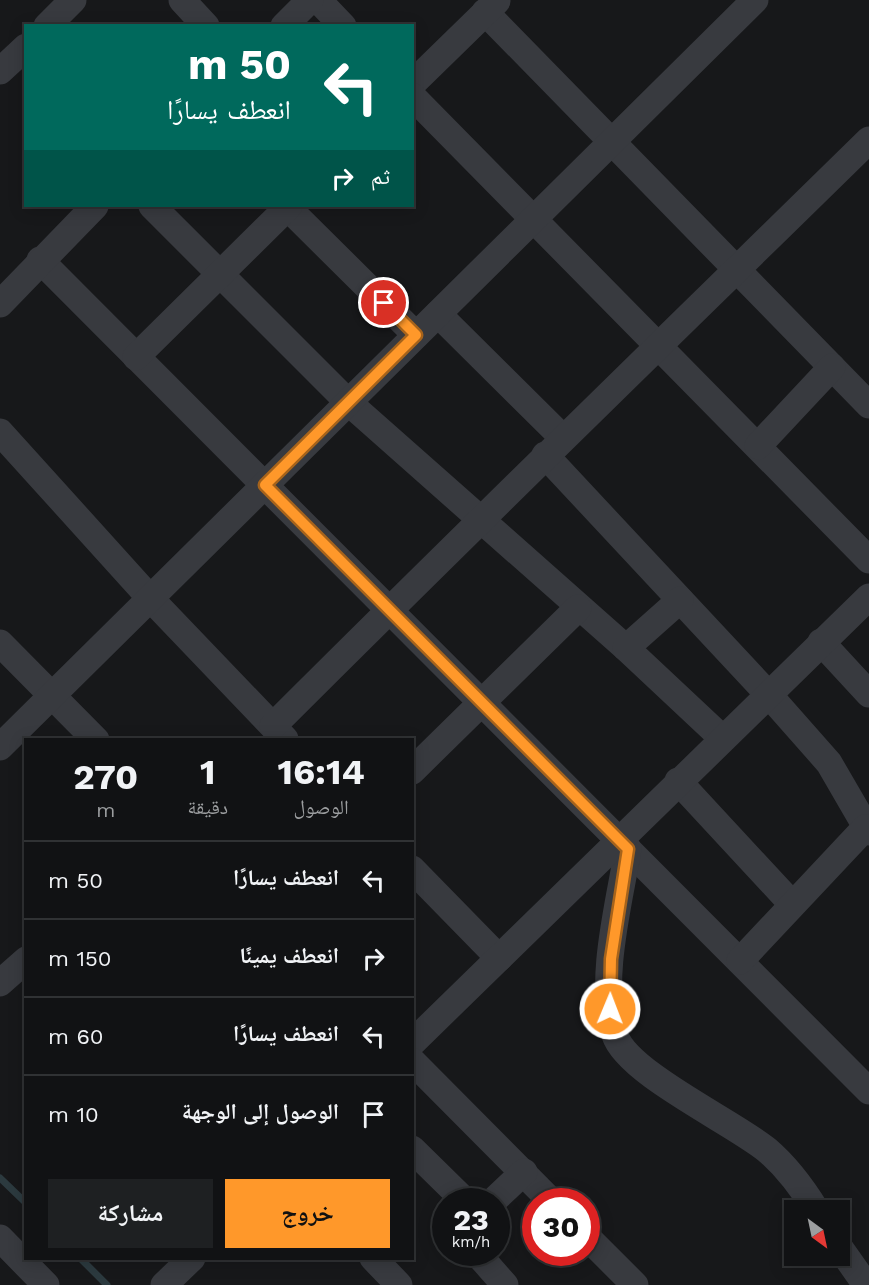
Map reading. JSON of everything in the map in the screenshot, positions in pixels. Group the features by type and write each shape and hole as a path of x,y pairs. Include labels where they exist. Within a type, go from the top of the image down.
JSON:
{"street":[{"path":"49,24 73,0"},
{"path":"182,0 204,24"},
{"path":"286,24 310,0"},
{"path":"318,0 341,24"},
{"path":"0,747 755,0"},
{"path":"414,82 492,6 612,141 869,405"},
{"path":"0,72 24,48"},
{"path":"414,98 869,560"},
{"path":"0,432 150,598 279,733 389,610 869,140"},
{"path":"0,304 40,260 95,207"},
{"path":"153,207 348,402 578,608 627,648 722,738"},
{"path":"136,357 287,207"},
{"path":"289,207 416,335"},
{"path":"40,260 869,1091"},
{"path":"438,314 554,446 680,600 829,763 867,830 792,904 740,961"},
{"path":"758,446 832,367"},
{"path":"414,1040 499,958 623,845 678,781 869,597"},
{"path":"627,648 680,600"},
{"path":"414,769 578,608"},
{"path":"821,642 869,694"},
{"path":"0,643 94,738"},
{"path":"678,781 792,904"},
{"path":"623,845 611,959 610,1009 616,1038 637,1064 768,1151 801,1186 810,1200"},
{"path":"414,871 499,958"},
{"path":"0,983 24,962"},
{"path":"414,1063 539,1188"},
{"path":"414,1151 452,1188"},
{"path":"507,1188 524,1172"},
{"path":"0,1238 46,1285"},
{"path":"600,1250 635,1285"},
{"path":"164,1285 190,1260"},
{"path":"375,1260 399,1285"},
{"path":"488,1266 505,1285"}],"waterway":[{"path":"0,1178 24,1201"},
{"path":"82,1260 107,1285"}],"route":[{"path":"384,303 416,335 265,485 628,849 611,959 610,1009"}]}
